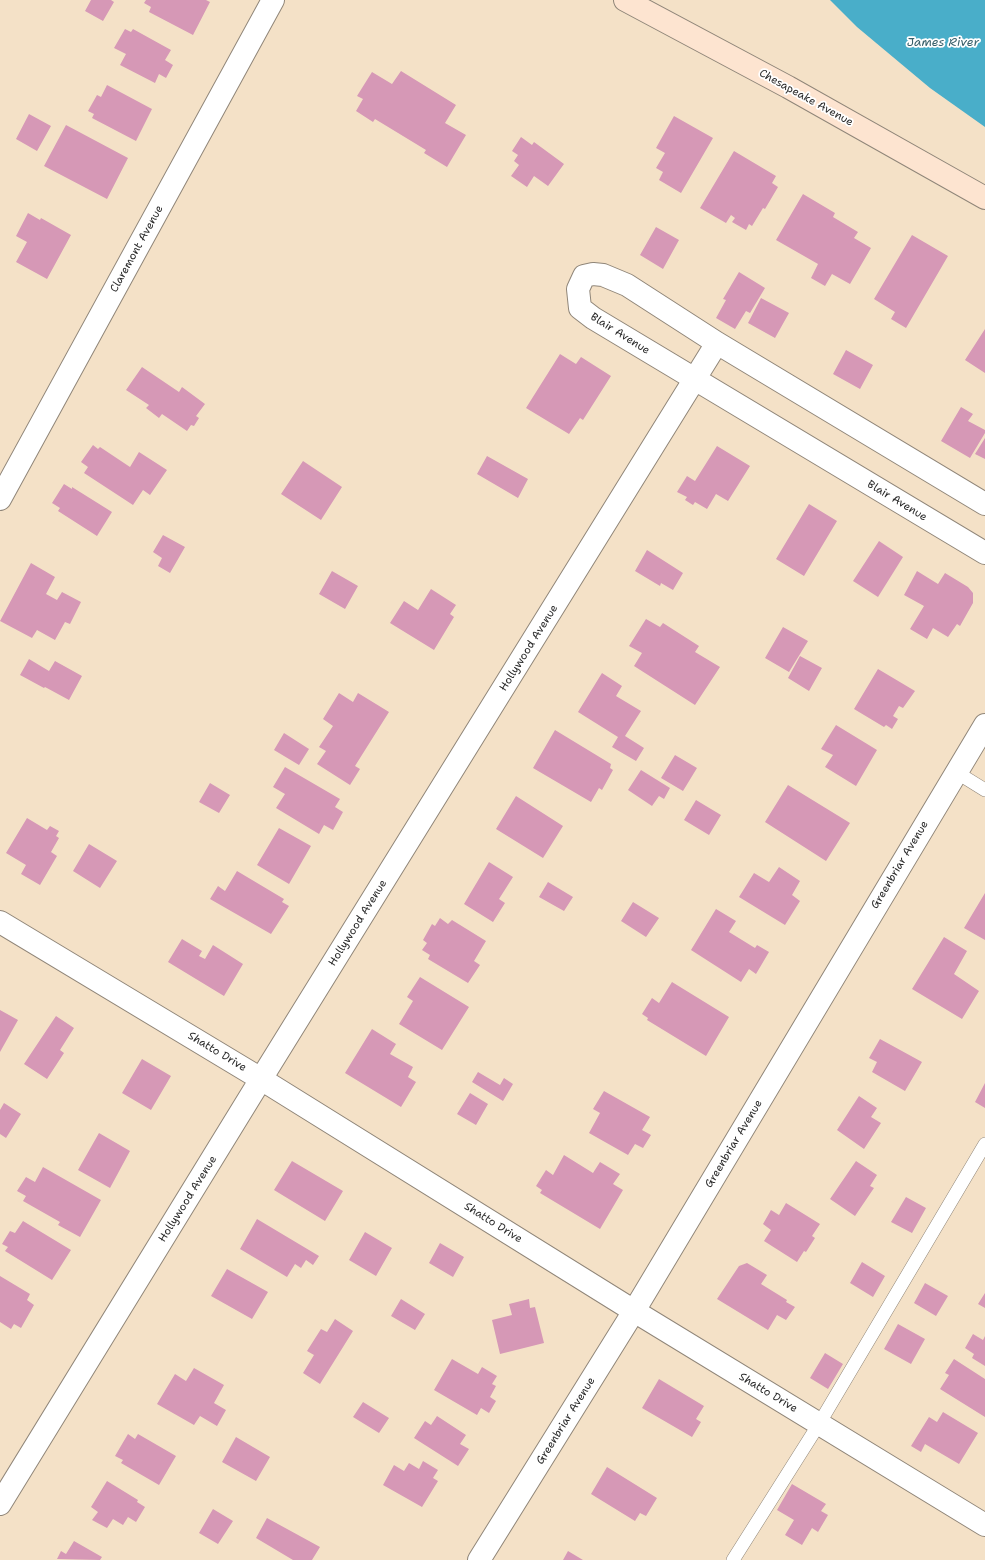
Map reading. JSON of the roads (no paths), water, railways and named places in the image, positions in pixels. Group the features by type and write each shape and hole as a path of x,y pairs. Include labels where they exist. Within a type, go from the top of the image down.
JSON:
{"main road":[{"name":"Chesapeake Avenue","path":"625,0 788,87 985,198"}],"street":[{"name":"Claremont Avenue","path":"0,499 273,0"},
{"name":"Blair Avenue","path":"985,504 717,343 627,285 603,275 593,274 584,276 578,289 580,308 694,380 985,553"},
{"name":"Hollywood Avenue","path":"0,1504 261,1079 717,343"},
{"name":"Greenbriar Avenue","path":"479,1560 634,1311 985,724"},
{"name":"Shatto Drive","path":"0,922 261,1079 634,1311 985,1525"}],"lane":[{"path":"956,772 985,790"},
{"path":"733,1560 818,1424 985,1144"}],"water":[{"name":"James River","path":"830,0 985,0 985,127 930,88 857,27"}]}
